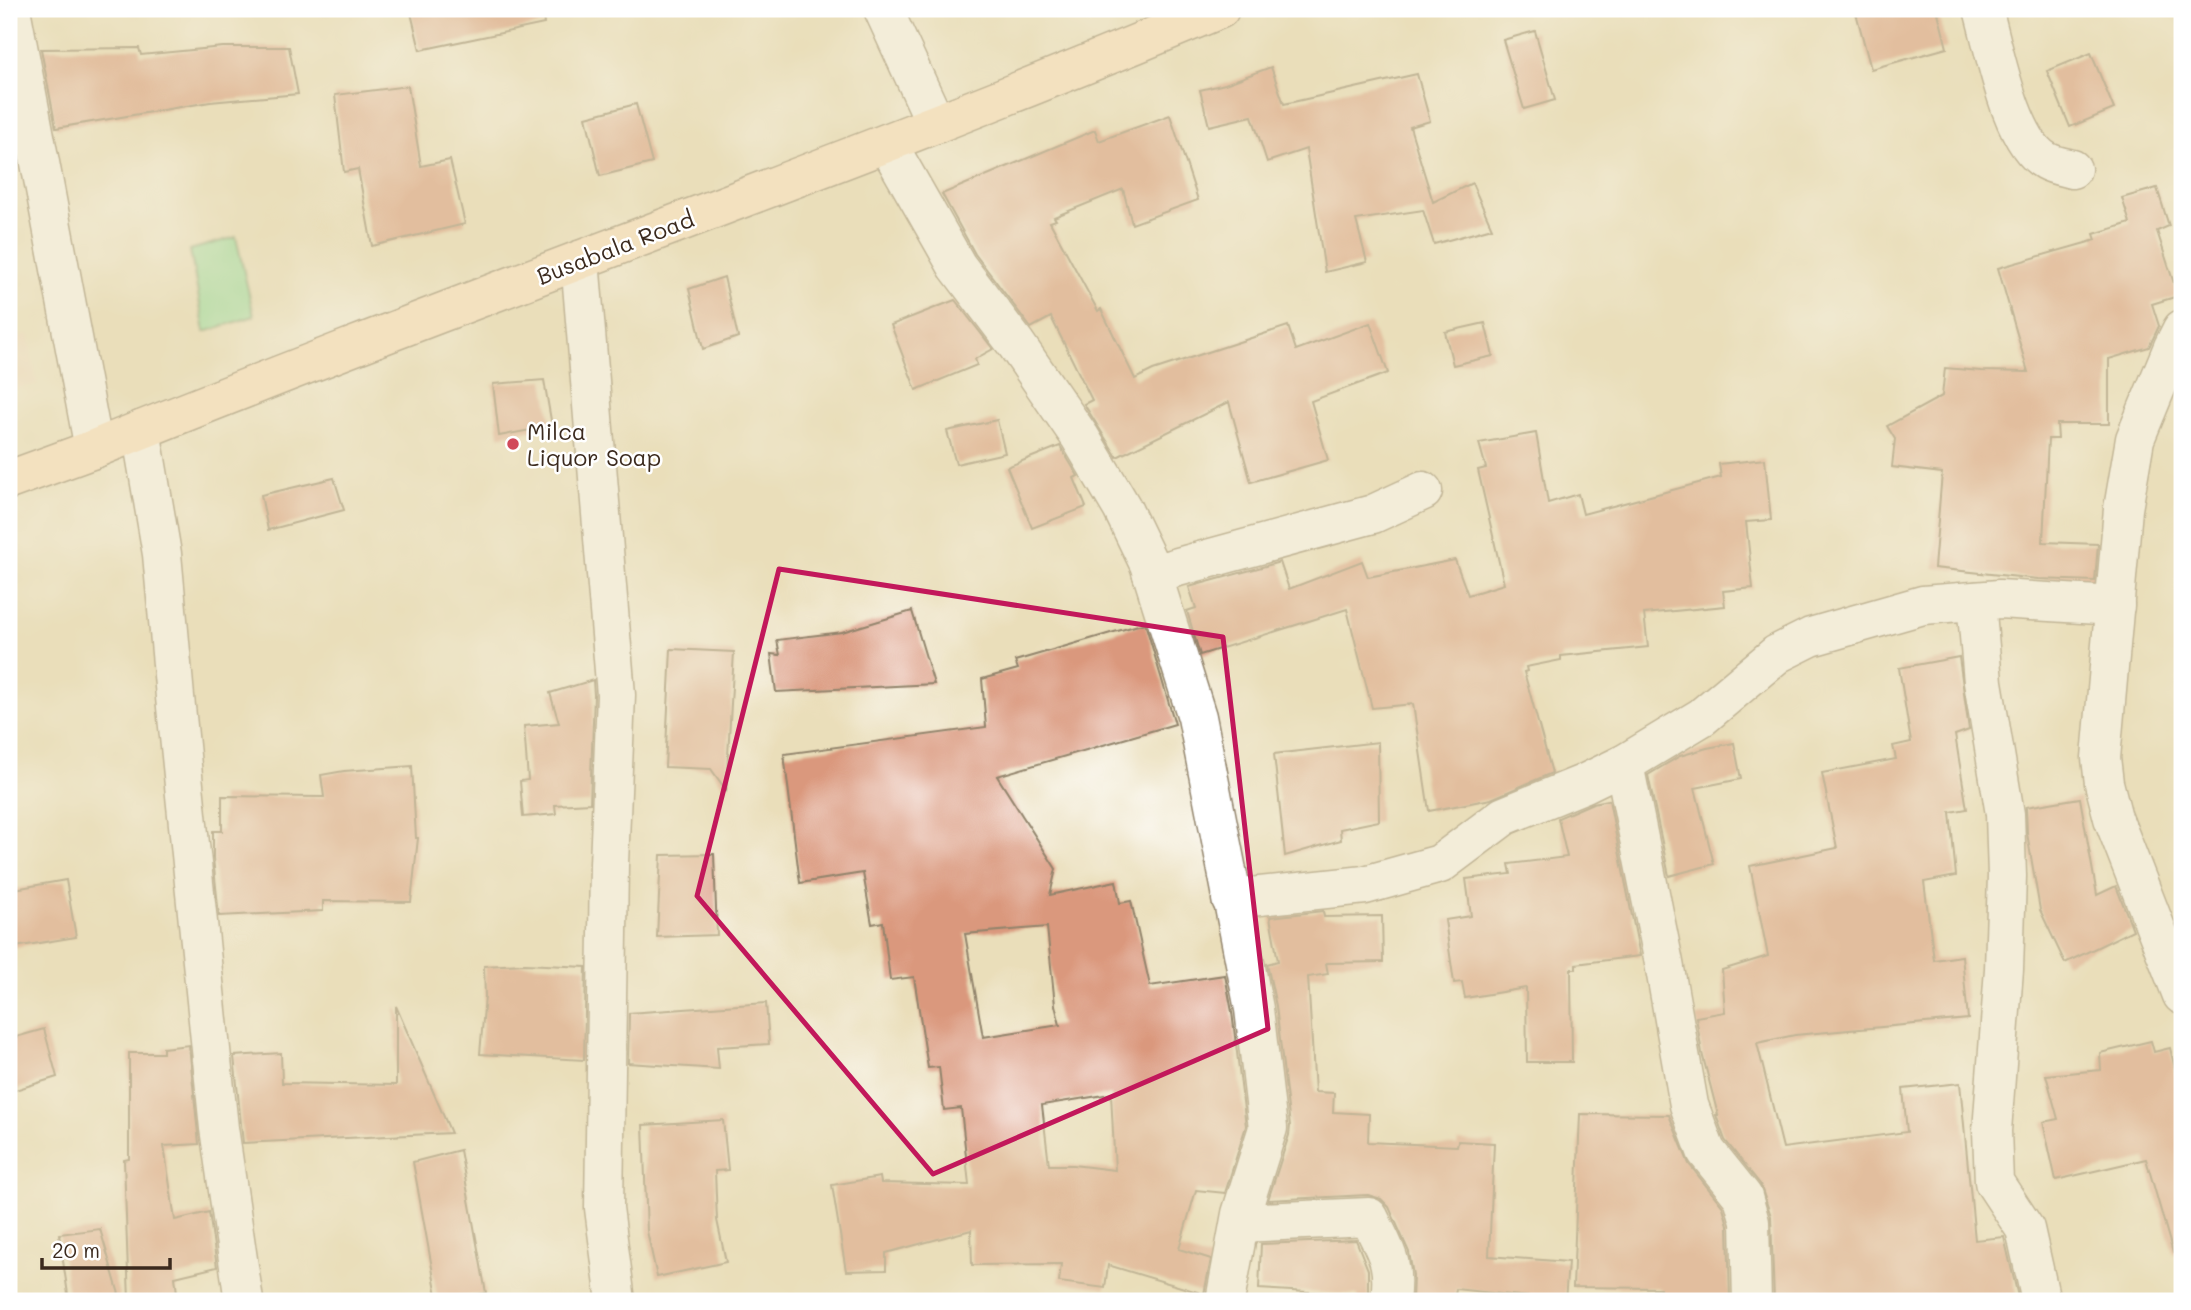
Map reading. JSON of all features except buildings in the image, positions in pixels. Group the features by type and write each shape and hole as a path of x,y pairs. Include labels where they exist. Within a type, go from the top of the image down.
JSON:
{"street":[{"path":"11,9 94,449"},
{"path":"883,9 936,124"},
{"name":"Busabala Road","path":"9,480 936,124 1220,9"},
{"path":"1983,9 2010,111 2027,141 2045,161 2071,169"},
{"path":"887,143 957,265 1016,344 1080,438 1122,508 1149,564 1197,716 1254,1009 1268,1128 1240,1223 1225,1301"},
{"path":"580,260 616,695 608,864 604,1208 616,1301"},
{"path":"2182,329 2135,439 2123,509 2101,758 2113,818 2182,995"},
{"path":"141,430 162,554 217,1115 244,1301"},
{"path":"1152,574 1373,514 1423,491"},
{"path":"1231,899 1365,885 1440,864 1504,816 1624,764 1702,717 1777,654 1811,637 1923,605 1999,599 2115,606"},
{"path":"1976,601 1983,682 2005,814 2007,876 2004,969 1992,1131 1994,1182 2025,1229 2040,1301"},
{"path":"1624,764 1689,1105 1706,1151 1743,1197 1750,1222 1752,1301"},
{"path":"1240,1223 1369,1217 1387,1250 1393,1277 1390,1301"}],"highlighted area":[{"path":"779,569 1223,637 1268,1029 933,1174 697,896"}],"shaded area":[{"path":"28,334 37,384 9,391 9,339"}],"green space":[{"path":"236,237 254,316 205,332 190,250"}],"place":[{"name":"Milca Liquor Soap","path":"513,444"}]}
